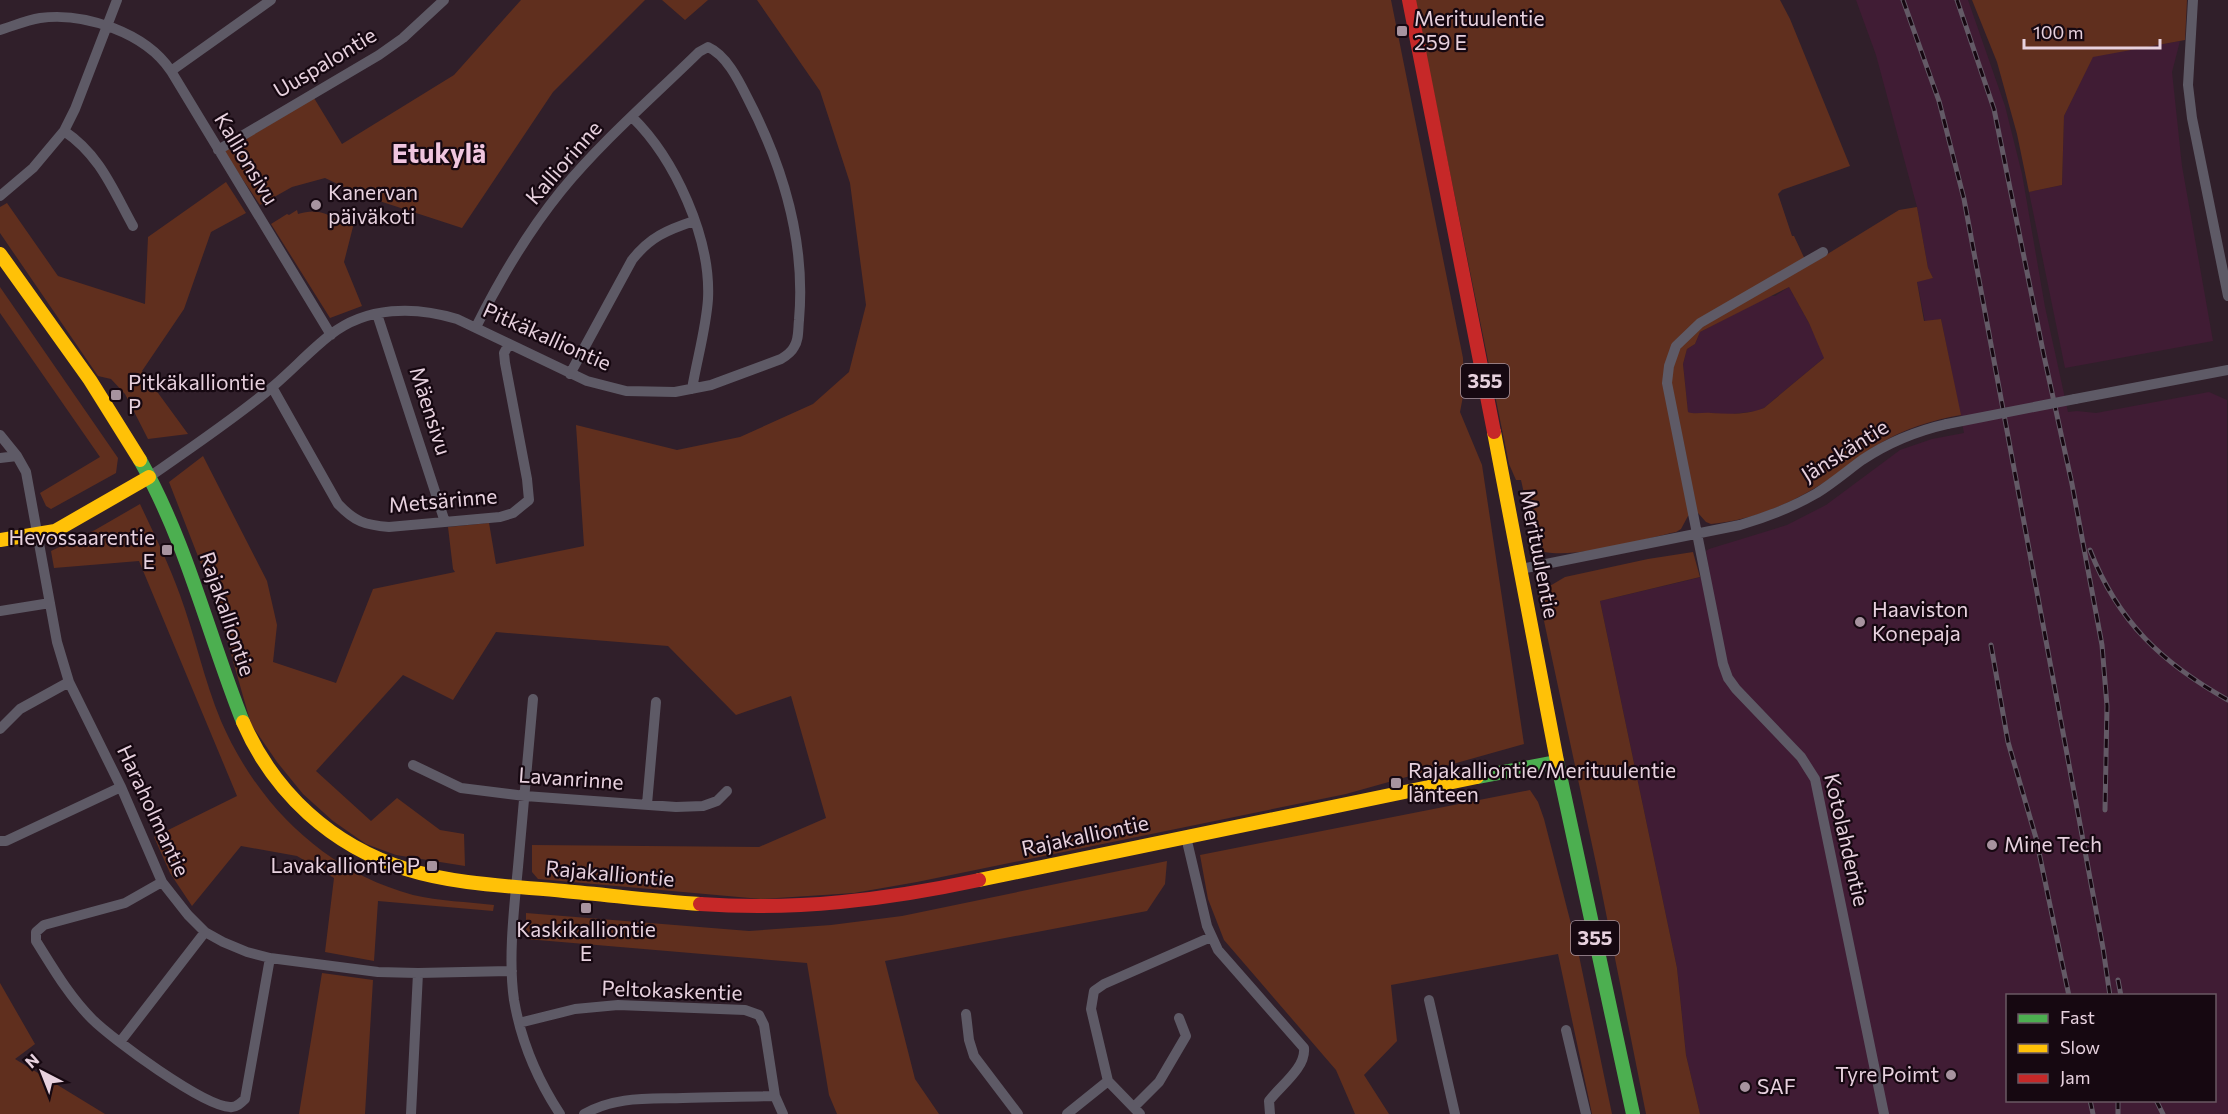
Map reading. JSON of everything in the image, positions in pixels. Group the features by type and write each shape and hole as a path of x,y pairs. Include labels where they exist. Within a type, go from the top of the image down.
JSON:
{"street":[{"path":"0,196 38,162 64,131 75,109 117,0"},
{"path":"171,71 270,0"},
{"name":"Uuspalontie","path":"218,150 379,55 403,38 444,0"},
{"name":"Merituulentie","path":"1409,0 1557,762 1633,1114"},
{"path":"2193,0 2188,85 2192,118 2228,296"},
{"name":"Kallionsivu","path":"0,30 39,18 73,18 107,27 144,43 171,71 331,334"},
{"name":"Kalliorinne","path":"476,327 508,269 542,216 588,160 699,52 708,47"},
{"name":"Pitkäkalliontie","path":"149,477 273,387 331,334 347,325 386,311 413,309 438,313 476,327 586,381 626,391 666,392 711,385 781,359 790,353 797,337 800,307 799,256 789,200 777,160 741,85 723,59 715,50 708,47"},
{"path":"633,117 660,149 673,170 701,242 708,297 692,389"},
{"path":"64,131 81,142 95,157 133,226"},
{"path":"570,374 632,260 641,249 665,231 694,221"},
{"name":"Kotolahdentie","path":"1823,252 1700,323 1676,346 1669,366 1667,383 1723,664 1728,678 1802,757 1815,779 1884,1114"},
{"name":"Rajakalliontie","path":"0,254 88,378 149,477 166,510 191,570 238,714 263,763 307,814 327,831 389,865 417,874 460,882 706,904 766,907 857,902 1557,762"},
{"name":"Mäensivu","path":"377,314 445,522"},
{"name":"Metsärinne","path":"273,387 338,504 352,519 370,525 388,527 500,517 513,513 529,500 505,363 504,353 509,344"},
{"name":"Jänskäntie","path":"1521,569 1697,534 1755,520 1789,508 1818,492 1860,462 1897,440 1947,424 2228,370"},
{"name":"Haraholmantie","path":"0,435 17,456 26,472 57,642 69,682 121,788 162,882 188,915 205,932 239,949 270,958 378,972 512,971"},
{"path":"0,458 17,456"},
{"path":"0,540 55,531 149,477"},
{"path":"0,611 50,603"},
{"path":"0,729 21,709 69,682"},
{"path":"533,699 516,887 512,971 519,1023 530,1059 560,1114"},
{"path":"647,804 656,702"},
{"name":"Lavanrinne","path":"413,765 461,788 525,796 676,807 703,806 717,801 727,791"},
{"path":"0,842 121,788"},
{"path":"1185,837 1211,937 1218,950 1304,1048 1305,1055 1300,1064 1269,1101 1270,1114"},
{"path":"162,882 124,903 44,925 36,932 36,941 72,997 93,1020 120,1042 202,1097 230,1107 240,1104 245,1099 270,958"},
{"path":"120,1042 205,932"},
{"path":"1179,1018 1186,1036 1159,1082 1137,1110 1108,1081 1091,1009 1094,991 1104,984 1211,937"},
{"path":"411,1114 418,973"},
{"path":"1429,1000 1455,1114"},
{"name":"Peltokaskentie","path":"519,1023 576,1009 618,1005 745,1010 759,1015 764,1025 775,1096 783,1114"},
{"path":"966,1014 969,1040 974,1056 1018,1114"},
{"path":"1566,1030 1586,1114"},
{"path":"1067,1114 1108,1081"},
{"path":"584,1114 594,1108 621,1100 775,1096"}],"shaded area":[{"path":"521,0 645,0 553,92 462,228 361,195 325,178 292,187 260,205 224,152 314,98 342,144 454,75"},
{"path":"662,0 708,0 685,20"},
{"path":"757,0 1391,0 1463,358 1464,391 1460,412 1482,465 1524,744 1346,794 854,893 761,899 538,879 532,872 532,845 759,847 826,818 791,696 736,715 668,646 496,632 453,700 403,675 316,771 371,821 397,798 440,830 464,834 465,866 396,855 366,844 333,821 303,794 251,724 217,605 169,482 203,456 267,581 277,625 273,662 336,683 373,589 455,572 448,527 489,523 496,564 584,546 576,425 677,450 740,437 813,404 849,372 866,305 850,183 820,91"},
{"path":"1415,0 1780,0 1790,19 1850,166 1782,190 1778,194 1792,236 1808,266 1899,210 1917,207 1928,268 1933,278 1917,282 1924,321 1941,319 1961,415 1929,422 1898,434 1867,451 1834,476 1806,493 1760,514 1711,524 1698,513 1688,516 1681,529 1676,532 1575,553 1544,552 1521,480 1516,480 1509,464","holes":["1789,287 1809,323 1824,358 1764,408 1738,414 1688,412 1683,364 1687,349 1695,344 1700,332"]},
{"path":"1856,0 1968,0 2005,106 2022,174 2045,307 2068,412 2096,413 2209,392 2227,400 2228,1114 1700,1114 1686,1055 1677,968 1600,601 1710,575 1706,551 1709,549 1787,525 1826,505 1900,450 1932,439 1964,433 1941,319 1925,322 1917,281 1933,278 1928,268 1917,207 1876,55"},
{"path":"1972,0 2187,0 2185,40 2093,57 2064,116 2062,185 2029,192 2017,134 1997,62"},
{"path":"2180,41 2172,72 2182,166 2213,341 2065,368 2029,192 2062,185 2064,116 2093,56"},
{"path":"226,182 246,213 211,232 184,309 142,371 188,434 148,439 125,394 111,379 98,376 0,233 0,207 7,203 58,276 145,304 148,237"},
{"path":"297,210 298,214 316,212 335,219 338,217 347,224 355,219 344,262 362,306 330,318 271,224"},
{"path":"0,287 118,458 116,473 51,509 46,506 40,493 100,457 0,313"},
{"path":"1789,287 1825,357 1764,408 1757,411 1725,415 1688,412 1683,364 1687,349 1695,344 1700,332"},
{"path":"140,504 176,583 221,721 254,780 274,806 297,830 323,851 381,884 423,897 494,905 493,911 378,901 374,961 325,952 334,878 297,856 241,846 192,906 170,873 154,837 237,796 139,561 54,568 51,551 95,530"},
{"path":"1693,552 1700,577 1600,601 1677,968 1686,1055 1700,1114 1646,1114 1597,868 1538,593 1565,577"},
{"path":"1530,790 1538,802 1544,819 1578,951 1612,1114 1592,1114 1558,954 1391,985 1397,1041 1364,1075 1389,1114 1355,1114 1336,1070 1224,940 1208,899 1200,855"},
{"path":"1167,861 1165,884 1147,911 885,961 915,1079 939,1114 837,1114 829,1095 807,963 526,939 526,913 749,931 831,925 902,916"},
{"path":"322,973 373,980 365,1114 299,1114"},
{"path":"0,983 35,1044 15,1059 105,1114 0,1114"}],"railway":[{"path":"1903,0 1939,101 1964,199 2110,994"},
{"path":"1957,0 1994,109 2072,484 2102,645 2107,706 2105,810"},
{"path":"2090,550 2114,599 2145,638 2183,671 2228,700"},
{"path":"1991,645 2008,742 2036,838 2069,994"},
{"path":"2118,980 2121,994"},
{"path":"2090,1102 2093,1114"},
{"path":"2118,1102 2118,1114"},
{"path":"2157,1102 2163,1114"}],"traffic: fast":[{"path":"140,460 184,556 243,722"},
{"path":"1557,761 1633,1114"},
{"path":"1477,777 1557,762"}],"traffic: slow":[{"path":"0,254 90,380 140,460"},
{"path":"1494,432 1557,761"},
{"path":"0,540 55,531 149,477"},
{"path":"243,722 271,772 308,814 330,831 379,859 406,869 465,882 700,904"},
{"path":"979,880 1477,777"}],"traffic: jam":[{"path":"1409,0 1494,432"},
{"path":"700,904 806,905 910,893 979,880"}],"place":[{"name":"Merituulentie 259 E","path":"1402,31"},
{"name":"Kanervan päiväkoti","path":"316,205"},
{"name":"Pitkäkalliontie P","path":"116,395"},
{"name":"Hevossaarentie E","path":"167,550"},
{"name":"Haaviston Konepaja","path":"1860,622"},
{"name":"Rajakalliontie/Merituulentie länteen","path":"1396,783"},
{"name":"Mine Tech","path":"1992,845"},
{"name":"Lavakalliontie P","path":"432,866"},
{"name":"Kaskikalliontie E","path":"586,908"},
{"name":"Tyre Poimt","path":"1951,1075"},
{"name":"SAF","path":"1745,1087"}],"district":[{"name":"Etukylä","path":"439,154"}]}
